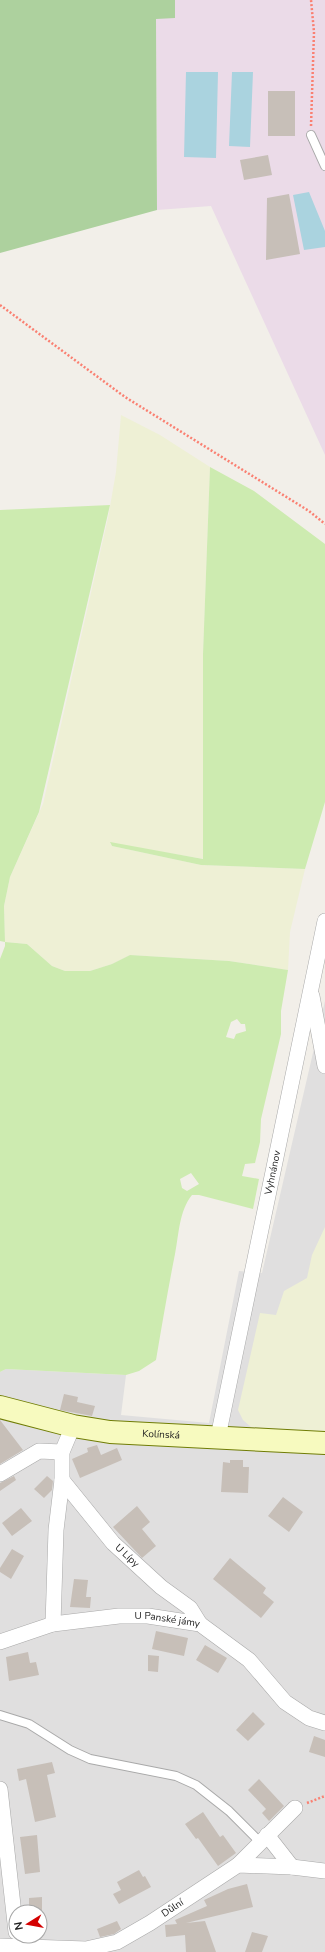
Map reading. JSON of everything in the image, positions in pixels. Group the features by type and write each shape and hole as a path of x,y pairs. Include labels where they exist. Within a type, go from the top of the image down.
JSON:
{"street":[{"name":"Vyhnánov","path":"218,1437 325,921"},
{"path":"311,988 325,1066"},
{"name":"Kolínská","path":"0,1407 73,1426 110,1432 325,1443"},
{"path":"53,1624 56,1530 62,1480 62,1452 73,1426"},
{"path":"0,1474 38,1451 62,1452"},
{"name":"U Lípy","path":"62,1480 113,1543 161,1587 190,1608 200,1624"},
{"name":"U Panské jámy","path":"0,1642 53,1624 119,1616 148,1616 200,1624 249,1660 285,1702 309,1718 325,1723"},
{"path":"0,1790 13,1904"},
{"name":"Důlní","path":"0,1946 86,1949 117,1942 150,1923 238,1865 295,1808"},
{"path":"264,1838 292,1867"},
{"path":"238,1865 292,1867 325,1871"}],"lane":[{"path":"311,135 325,166"},
{"path":"0,1715 29,1724 70,1750 90,1759 176,1776 196,1785 264,1838"}],"path":[{"path":"311,0 314,32 311,135"},
{"path":"0,305 125,397 309,511 325,524"},
{"path":"295,1808 325,1796"}],"shaded area":[{"path":"175,0 325,0 325,455 211,206 157,210 156,18 175,18"},
{"path":"325,1001 325,1952 0,1952 0,1372 6,1369 126,1375 121,1415 209,1423 239,1271 262,1273"}],"green space":[{"path":"0,0 175,0 175,18 156,19 157,210 0,253"},
{"path":"121,415 160,435 210,467 203,655 204,859 110,843 112,846 201,865 305,869 290,932 288,970 229,961 130,955 112,964 90,971 65,971 52,966 27,944 5,942 4,906 10,877 43,804 108,518 116,472"},
{"path":"210,467 254,491 325,544 325,802 305,869 201,865 112,846 110,842 203,859 203,654"},
{"path":"110,505 39,812 10,877 4,906 5,942 0,941 0,510"},
{"path":"5,942 27,944 52,966 65,971 90,971 112,964 130,955 229,961 288,970 281,1011 281,1034 261,1119 260,1142 255,1163 245,1164 242,1176 259,1179 253,1209 199,1195 192,1195 184,1208 180,1223 156,1360 139,1371 126,1375 6,1369 0,1372 0,959","holes":["237,1019 241,1024 245,1024 246,1031 236,1034 234,1039 226,1037 231,1022","191,1173 199,1184 187,1191 182,1188 180,1179"]},
{"path":"325,1227 325,1432 251,1427 243,1420 238,1410 260,1313 276,1315 284,1291 307,1278 312,1255"}],"water":[{"path":"186,72 218,72 216,158 184,157"},
{"path":"232,72 253,72 250,147 229,146"},
{"path":"309,192 325,231 325,247 304,250 293,195"}],"building":[{"path":"268,91 295,91 295,136 268,136"},
{"path":"268,155 272,175 244,180 240,160"},
{"path":"289,194 300,254 266,260 267,198"},
{"path":"64,1394 78,1397 77,1402 95,1406 92,1416 60,1410"},
{"path":"0,1420 23,1450 0,1464"},
{"path":"97,1445 101,1455 117,1448 122,1460 80,1478 72,1459 88,1452 87,1448"},
{"path":"230,1460 243,1460 243,1467 249,1467 248,1493 221,1492 223,1462 230,1463"},
{"path":"14,1476 16,1480 0,1491 0,1483"},
{"path":"47,1476 53,1481 52,1490 44,1498 34,1489"},
{"path":"283,1497 303,1512 289,1532 268,1516"},
{"path":"137,1506 150,1522 142,1529 156,1546 142,1558 113,1527"},
{"path":"21,1508 32,1521 12,1536 2,1523"},
{"path":"12,1549 24,1556 11,1579 0,1572 0,1568"},
{"path":"230,1558 266,1588 263,1593 274,1602 261,1618 213,1579"},
{"path":"74,1579 88,1580 86,1597 91,1597 90,1608 70,1607"},
{"path":"156,1631 188,1638 184,1656 152,1649"},
{"path":"205,1645 227,1658 218,1673 196,1660"},
{"path":"28,1652 30,1663 36,1662 39,1675 9,1681 6,1657"},
{"path":"148,1655 159,1656 158,1672 148,1671"},
{"path":"253,1712 265,1724 248,1741 236,1730"},
{"path":"314,1736 325,1740 325,1757 309,1752"},
{"path":"52,1762 55,1773 47,1775 56,1817 35,1822 26,1779 19,1781 17,1769"},
{"path":"259,1779 284,1806 269,1821 262,1813 266,1809 248,1790"},
{"path":"203,1812 220,1837 223,1835 236,1853 218,1866 198,1838 196,1839 185,1824"},
{"path":"37,1835 40,1872 25,1874 20,1837"},
{"path":"139,1870 143,1877 145,1876 151,1887 119,1904 113,1894 121,1890 117,1882"},
{"path":"247,1884 253,1907 186,1923 205,1921 216,1952 186,1952 185,1935 166,1937 165,1925 177,1924 175,1920 207,1906 204,1900 228,1889"},
{"path":"42,1897 42,1904 29,1904 29,1898"},
{"path":"117,1921 121,1929 114,1934 100,1937 97,1929"},
{"path":"252,1932 268,1936 262,1952 245,1952"}]}
